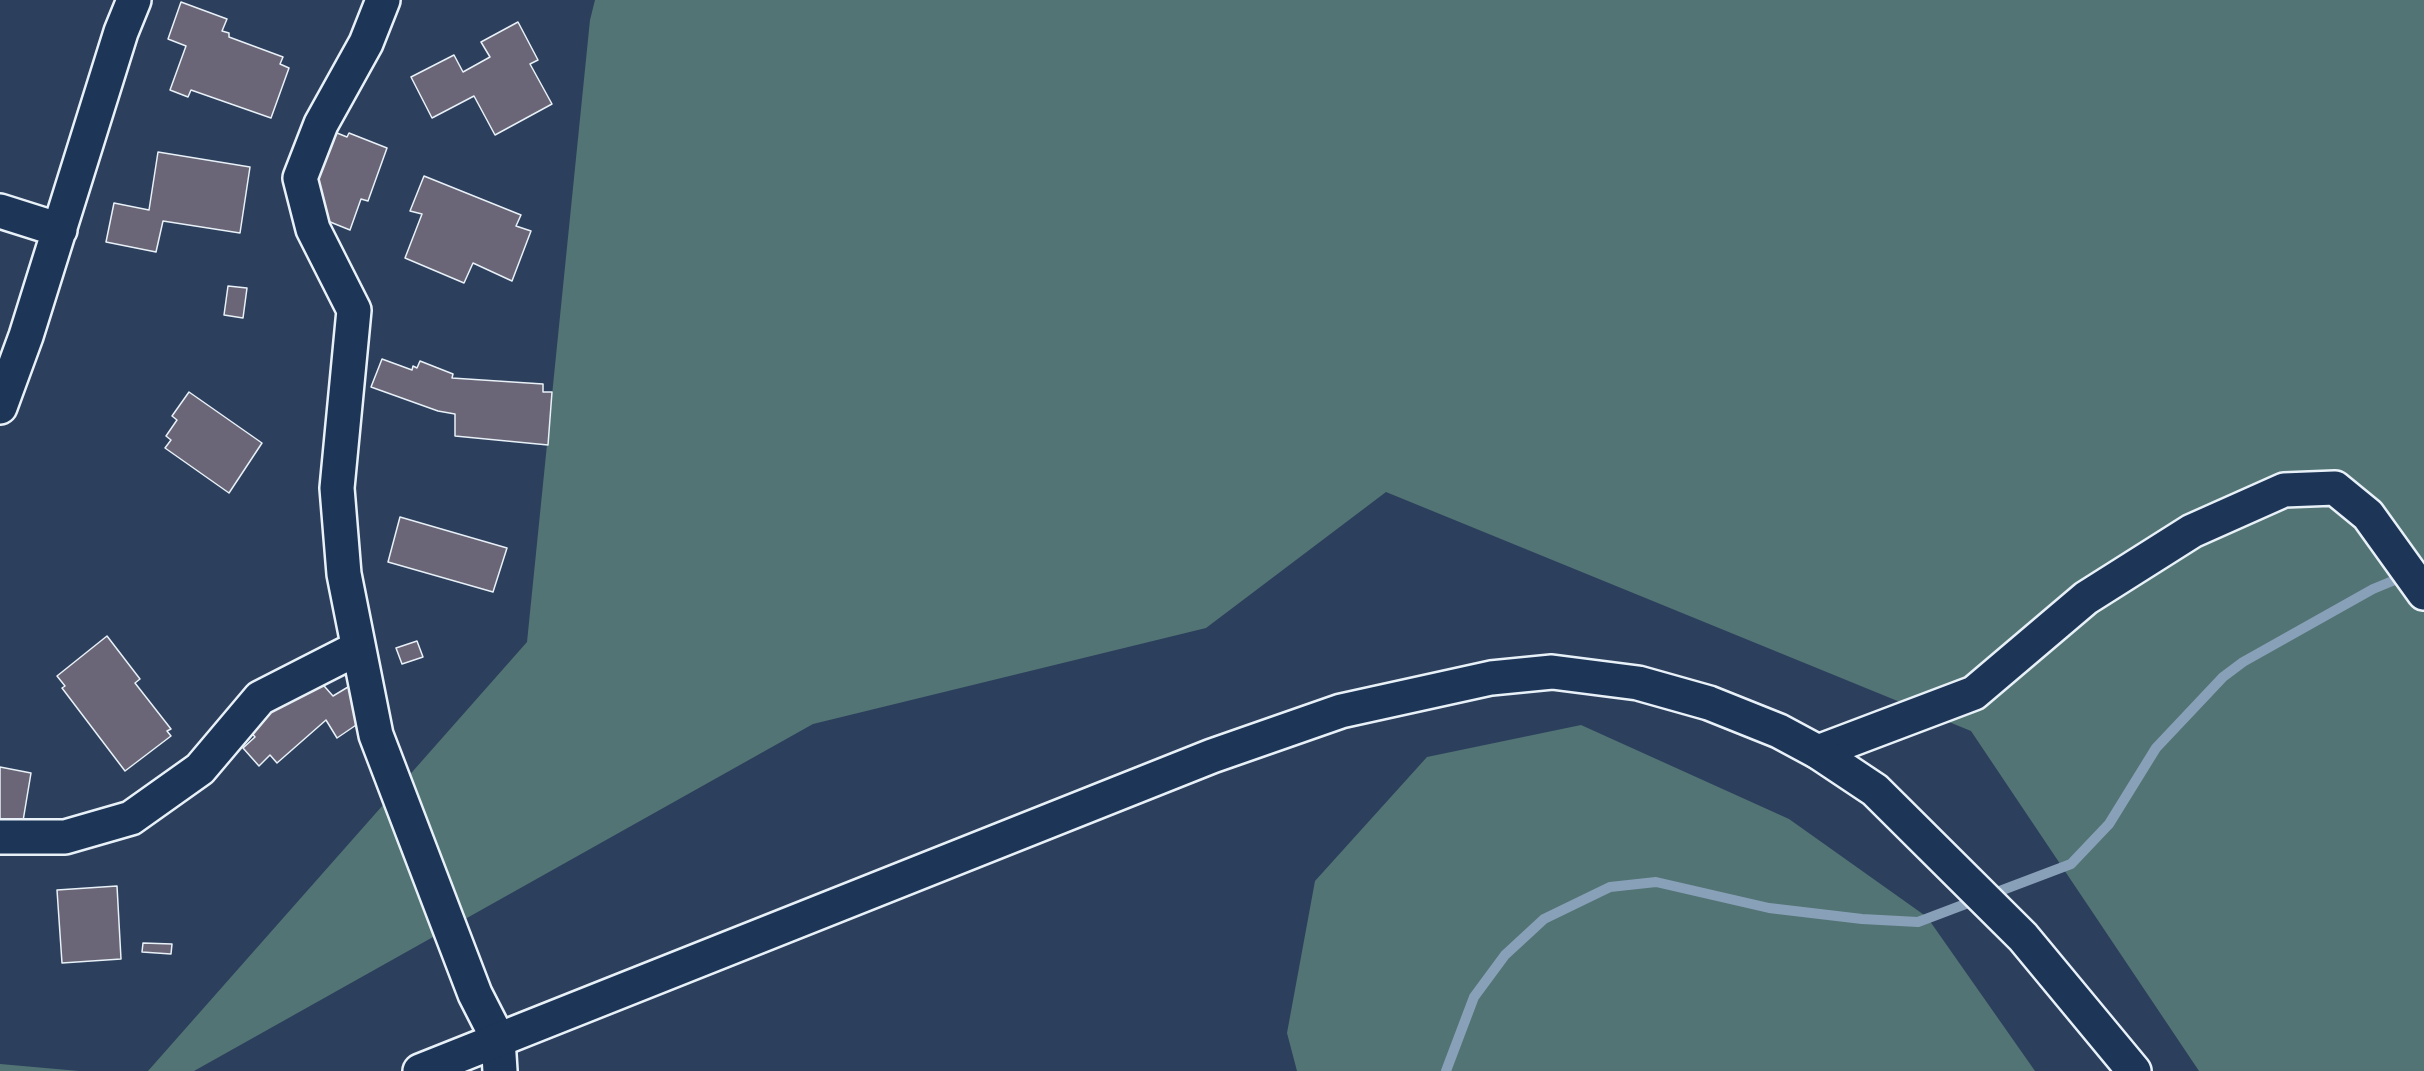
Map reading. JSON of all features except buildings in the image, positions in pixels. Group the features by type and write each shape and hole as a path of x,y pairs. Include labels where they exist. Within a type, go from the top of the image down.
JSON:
{"street":[{"path":"0,407 26,336 121,32 134,0"},
{"path":"383,0 366,44 321,124 300,178 313,229 354,310 336,488 344,574 376,735 476,994 498,1039 500,1071"},
{"path":"0,211 60,230"},
{"path":"1818,752 1974,693 2086,598 2192,531 2284,490 2335,488 2368,515 2424,593"},
{"path":"0,837 65,837 130,818 200,769 260,698 358,648"},
{"path":"420,1071 1212,756 1341,711 1491,678 1552,672 1638,683 1709,703 1779,731 1818,752 1875,790 2023,937 2134,1071"}],"green space":[{"path":"595,0 2424,0 2424,1071 2199,1071 1971,731 1386,492 1206,628 813,724 194,1071 148,1071 527,642 590,20"},
{"path":"1581,725 1789,819 1927,917 2035,1071 1297,1071 1287,1033 1315,881 1427,757"},
{"path":"0,1064 79,1071 0,1071"}],"waterway":[{"path":"1446,1071 1474,997 1505,955 1544,919 1610,887 1656,882 1769,908 1862,919 1918,922 2071,864 2109,824 2156,748 2223,677 2243,662 2373,589 2407,575"}]}
